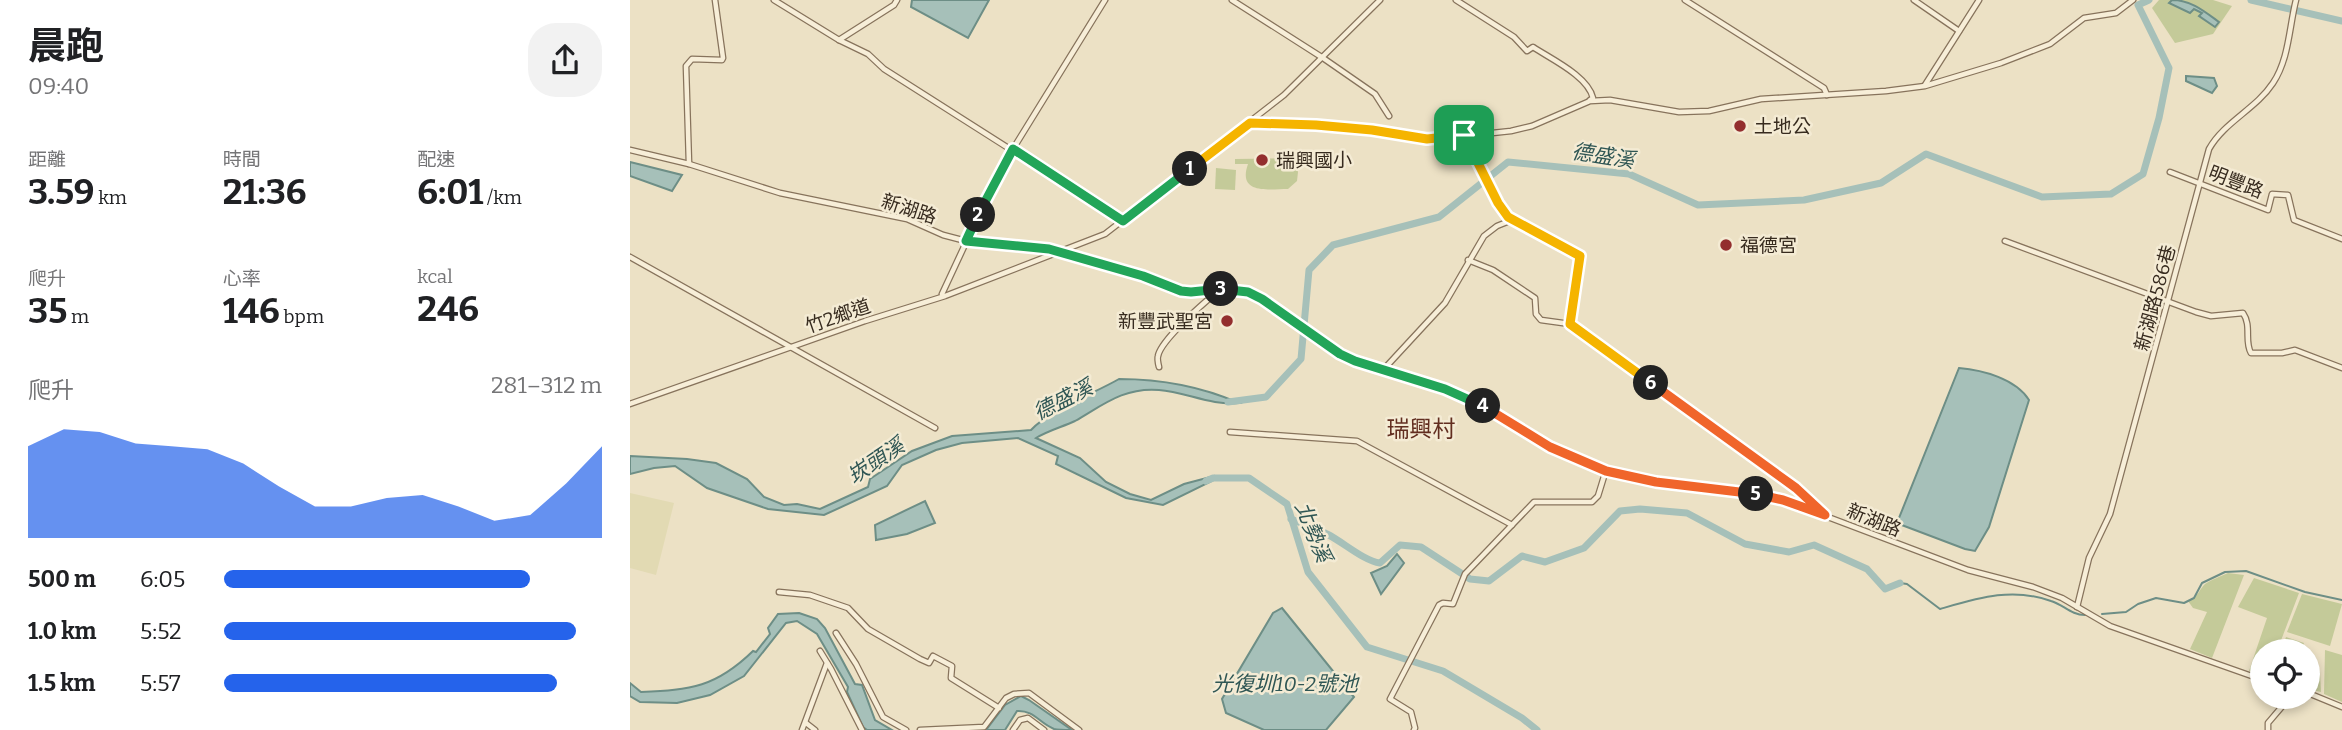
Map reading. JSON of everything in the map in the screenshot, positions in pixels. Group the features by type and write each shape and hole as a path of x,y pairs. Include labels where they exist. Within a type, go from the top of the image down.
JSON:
{"street":[{"path":"689,163 686,66 692,59 723,58 715,0"},
{"path":"774,0 839,40 868,54 884,69 1123,221"},
{"path":"839,40 894,5 897,0"},
{"path":"942,294 1013,149 1105,0"},
{"path":"1232,0 1375,94 1389,116"},
{"name":"竹2鄉道","path":"630,404 945,296 1105,233 1284,95 1380,0"},
{"path":"1456,0 1514,37 1527,51 1533,47 1584,81 1592,93 1593,98 1590,101"},
{"path":"1685,0 1824,88 1827,95"},
{"path":"1914,0 1959,31"},
{"path":"1925,86 1979,0"},
{"path":"1250,123 1372,130 1427,139 1511,131 1532,126 1590,101 1610,100 1679,112 1721,109 1761,99 1925,86 2035,51 2050,44 2084,18 2116,13 2133,0"},
{"name":"新湖路586巷","path":"2077,607 2090,558 2110,514 2212,143 2248,112 2273,83 2283,62 2296,1"},
{"path":"1464,135 1498,203 1512,220 1580,256 1570,324"},
{"name":"新湖路","path":"630,150 689,163 780,193 907,219 943,235 966,241 1049,249 1181,291 1220,289 1248,292 1355,361 1474,401 1550,447 1606,471 1656,482 1753,493 1783,500 1968,570 2033,587 2062,598 2110,626 2250,675"},
{"name":"明豐路","path":"2170,172 2268,210 2273,194 2288,195 2294,220 2342,239"},
{"path":"1384,369 1445,303 1468,260 1488,232 1512,220"},
{"path":"2006,241 2205,315 2243,313 2247,320 2248,347 2251,354 2295,350 2342,368"},
{"path":"630,257 935,428"},
{"path":"1468,260 1493,270 1535,299 1536,314 1541,320 1570,324 1796,488 1825,515"},
{"path":"1159,367 1157,355 1163,347 1190,315 1220,289"},
{"path":"1230,432 1357,441 1512,525"},
{"path":"1414,730 1412,712 1390,699 1439,606 1443,603 1453,604 1465,574 1534,502 1592,502 1598,496 1606,471"},
{"path":"779,592 810,595 848,608 868,629 920,659 929,663 933,656 952,666 951,678 999,708"},
{"path":"836,633 856,664 883,717 906,730"},
{"path":"820,651 862,730"},
{"path":"802,730 827,662"},
{"path":"920,730 984,727 1006,698 1014,694 1029,693 1079,730"},
{"path":"2320,699 2342,707"},
{"path":"2267,730 2268,723 2280,709"},
{"path":"1013,730 1020,720 1028,718 1044,730"},
{"path":"806,723 815,730"}],"shaded area":[{"path":"630,493 674,503 656,575 630,568"}],"green space":[{"path":"2159,0 2213,0 2232,6 2213,34 2175,43 2152,8"},
{"path":"1301,158 1301,164 1295,164 1297,181 1288,189 1251,186 1246,174 1248,164 1235,164 1235,159"},
{"path":"1216,168 1236,170 1235,190 1215,189"},
{"path":"2228,573 2244,575 2212,658 2190,649 2207,612 2193,608 2188,601 2197,595 2205,584"},
{"path":"2254,578 2299,593 2282,639 2260,639 2267,618 2238,607"},
{"path":"2302,594 2342,604 2330,646 2320,643 2320,639 2308,639 2287,632"},
{"path":"2325,650 2342,655 2342,702 2324,694"}],"water":[{"path":"912,0 989,0 968,38 911,7"},
{"path":"2172,0 2191,4 2219,22 2215,27 2199,16 2202,13 2194,9 2190,13 2169,3"},
{"path":"2186,76 2214,78 2217,86 2212,93 2186,81"},
{"path":"630,162 682,175 672,191 630,176"},
{"path":"1959,368 2007,381 2029,400 1989,527 1975,551 1899,524 1899,518"},
{"name":"德盛溪","path":"1119,379 1180,385 1239,403 1218,403 1159,390 1135,391 1114,398 1075,421 1036,438 1080,458 1106,482 1130,494 1151,500 1184,484 1214,476 1214,480 1163,505 1126,498 1056,464 1058,456 1018,438 962,443 936,450 902,465 887,486 824,515 768,509 707,488 675,466 630,474 630,456 716,463 747,479 764,497 784,505 797,504 820,509 868,487 870,479 912,451 952,436 1031,430 1060,409"},
{"path":"925,501 935,523 907,534 876,540 875,525"},
{"path":"1397,554 1404,563 1381,594 1371,573 1387,566"},
{"name":"光復圳10-2號池","path":"1282,608 1354,697 1326,730 1264,730 1226,713 1222,699 1273,613"},
{"path":"799,613 817,619 825,628 855,684 862,685 875,720 892,730 867,730 863,727 847,692 848,687 817,634 797,621 786,623 744,676 710,695 677,703 640,702 630,696 630,683 641,692 689,688 714,679 740,663 753,651 756,652 770,634 768,628 778,614"},
{"path":"1021,696 1072,730 1054,729 1032,715 1017,711 1005,730 986,730 1005,705"}],"waterway":[{"name":"德盛溪","path":"1228,402 1266,397 1301,359 1309,270 1333,245 1439,217 1508,162 1629,174 1698,205 1804,200 1881,183 1926,154 2042,197 2111,194 2143,174 2159,118 2169,68 2138,5 2149,0"},
{"name":"德盛溪","path":"2251,0 2342,21"},
{"name":"北勢溪","path":"1206,481 1213,478 1249,478 1287,504 1308,572 1367,647 1443,671 1522,718 1537,730"},
{"path":"1291,519 1327,534 1374,562 1380,563 1400,545 1421,547 1470,579 1489,581 1522,556 1545,562 1584,548 1620,511 1640,509 1687,513 1745,544 1789,552 1814,545 1867,569 1885,589 1900,583"},
{"path":"2102,614 2126,612 2138,604 2156,598 2184,603 2194,598 2202,583 2225,572 2246,571 2305,592 2342,600"},
{"path":"1900,583 1907,584 1940,609 2009,594 2037,597 2085,615"}],"place":[{"name":"土地公","path":"1740,126"},
{"name":"瑞興國小","path":"1262,160"},
{"name":"福德宮","path":"1726,245"},
{"name":"新豐武聖宮","path":"1227,321"}],"district":[{"name":"瑞興村","path":"1421,429"}],"route":[{"path":"1250,123 1372,130 1427,139 1464,135 1498,203 1508,217 1580,256 1570,324 1796,488 1825,515 1753,493 1656,482 1606,471 1550,447 1474,401 1340,354 1285,314 1248,292 1232,289 1181,291 1143,276 1049,249 966,241 1013,149 1123,221 1250,123"}],"water label":[{"name":"崁頭溪","path":"876,461"}]}
